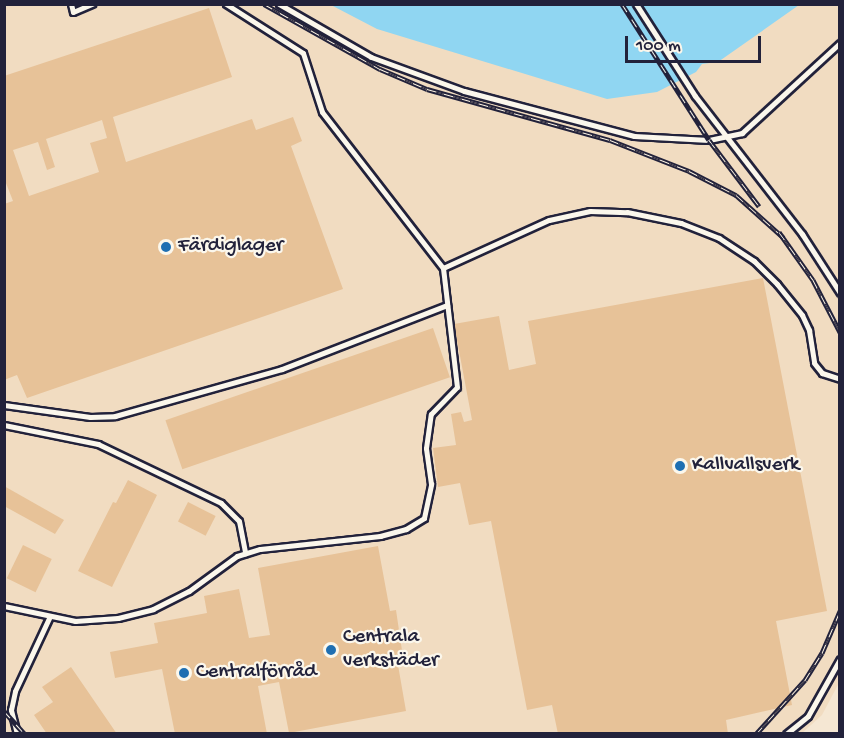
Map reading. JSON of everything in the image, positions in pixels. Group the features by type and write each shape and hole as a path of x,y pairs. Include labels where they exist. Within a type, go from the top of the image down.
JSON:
{"lane":[{"path":"71,4 73,12 92,4"},
{"path":"4,606 49,618 97,620 153,609 189,591 245,553 380,536 406,530 424,518 431,484 426,448 431,414 457,387 443,268 322,112 303,52 226,4"},
{"path":"279,4 371,57 464,91 634,136 709,140 742,133 840,43"},
{"path":"636,4 695,96 802,234 840,293"},
{"path":"443,268 549,220 590,211 627,212 681,223 719,238 754,261 802,315 809,330 814,363 822,373 840,379"},
{"path":"4,405 90,417 115,416 282,369 447,305"},
{"path":"4,425 98,444 221,503 239,521 245,553"},
{"path":"17,734 11,710 15,692 49,618"},
{"path":"786,734 808,716 840,659"}],"shaded area":[{"path":"4,5 839,5 840,681 822,715 801,734 5,733"}],"water":[{"path":"331,5 799,5 718,62 702,64 696,72 657,92 607,99 377,29"}],"building":[{"name":"Färdiglager","path":"209,8 232,77 113,117 126,162 252,119 256,130 293,117 302,141 291,146 343,289 27,398 17,375 4,380 4,204 13,201 4,178 4,76","holes":["102,120 107,138 90,143 99,172 29,196 13,150 38,142 47,170 55,167 46,139"]},
{"path":"763,278 827,611 776,621 792,705 726,720 728,734 558,734 552,705 527,710 491,521 469,525 460,483 438,487 433,448 456,445 451,414 461,412 464,422 472,420 454,324 499,316 509,370 536,364 528,321"},
{"path":"433,328 450,377 182,469 165,420"},
{"path":"128,480 157,495 112,587 78,571 113,502 116,503"},
{"path":"4,486 64,520 55,534 4,506"},
{"path":"188,502 216,516 206,536 178,522"},
{"path":"23,545 52,559 36,592 7,578"},
{"name":"Centrala verkstäder","path":"378,546 390,611 396,610 404,664 398,665 406,711 289,733 279,682 258,686 267,734 175,734 162,669 115,678 110,652 158,643 154,623 207,613 204,596 239,589 249,638 270,635 258,568"},
{"path":"71,667 117,734 47,734 34,715 53,702 42,687"}],"railway":[{"path":"264,4 380,69 427,89 610,140 689,171 736,195 784,238"},
{"path":"622,4 709,140 759,206"},
{"path":"779,232 813,280 840,332"},
{"path":"756,734 805,680 822,653 840,611"},
{"path":"4,711 25,734"}],"place":[{"name":"Färdiglager","path":"166,247"},
{"name":"Kallvallsverk","path":"680,466"},
{"name":"Centrala verkstäder","path":"331,650"},
{"name":"Centralförråd","path":"184,673"}]}
